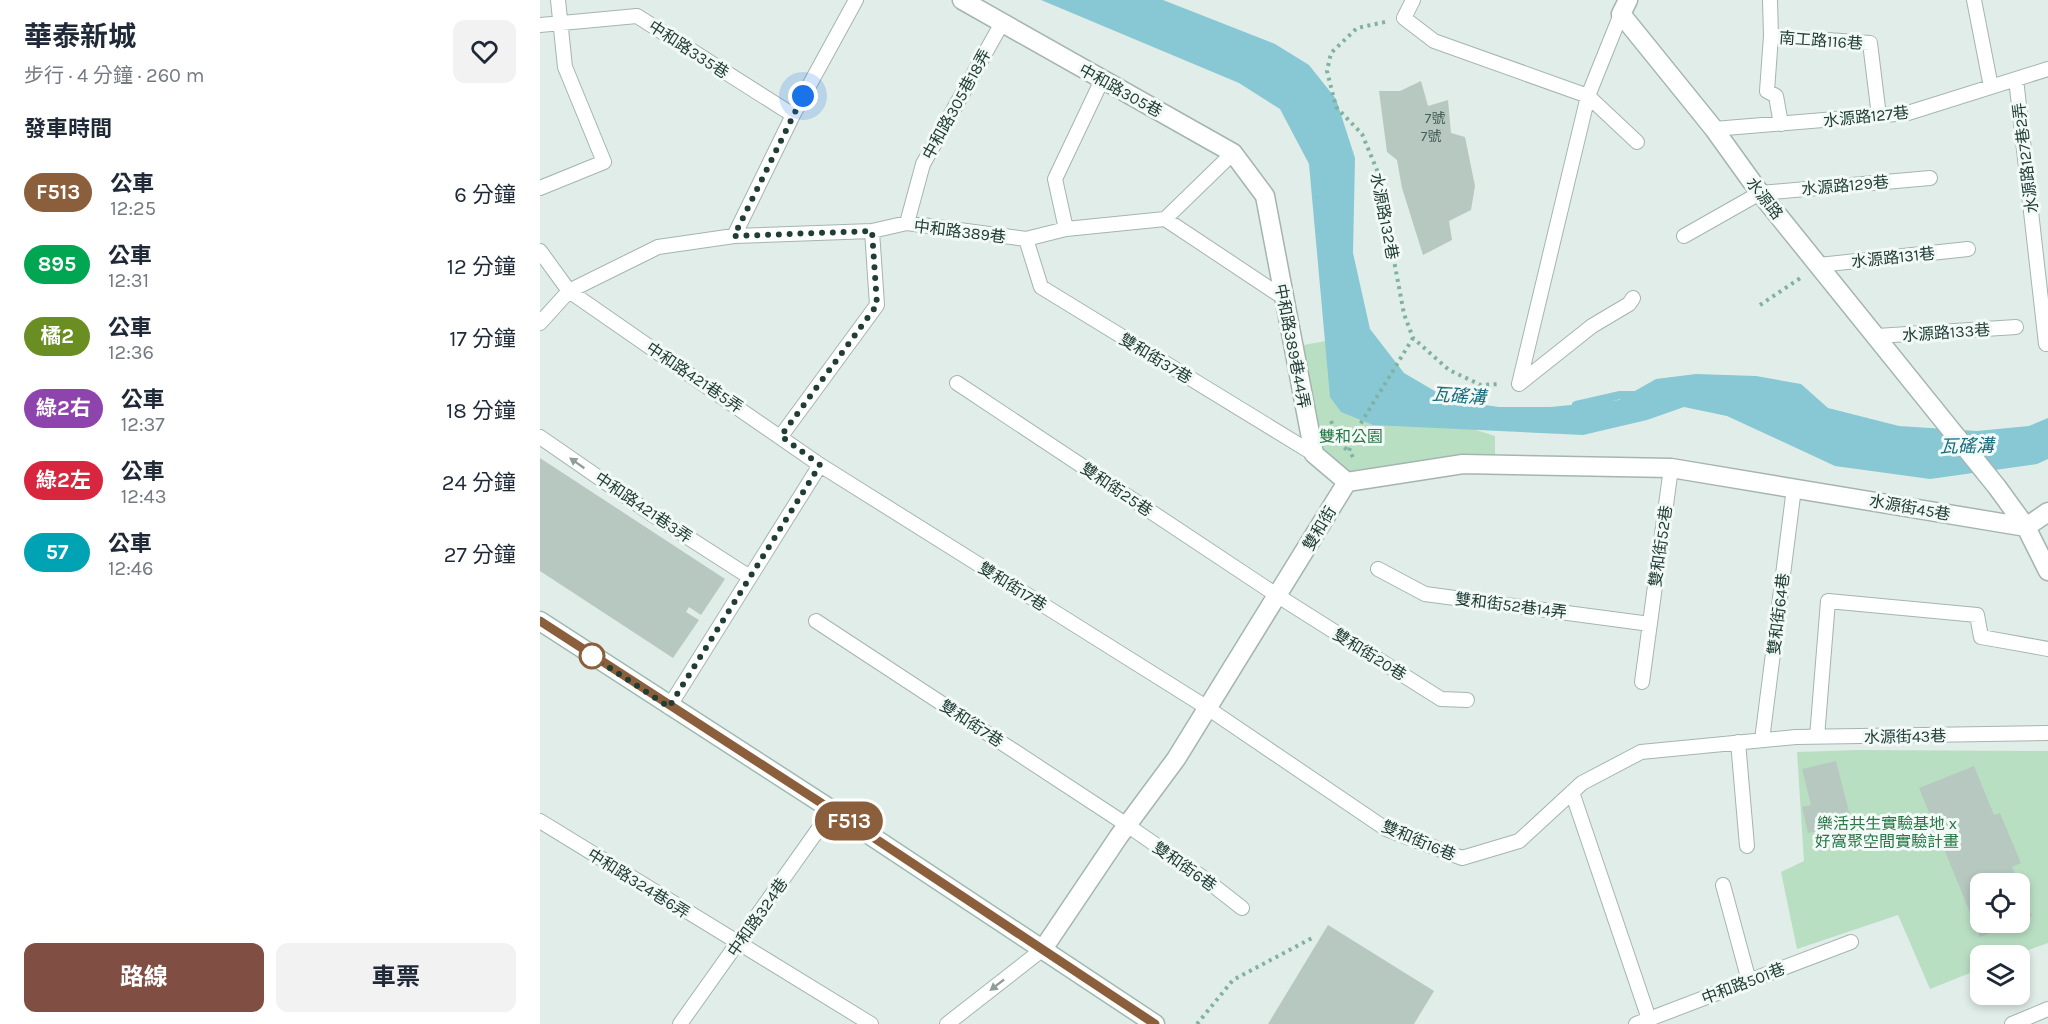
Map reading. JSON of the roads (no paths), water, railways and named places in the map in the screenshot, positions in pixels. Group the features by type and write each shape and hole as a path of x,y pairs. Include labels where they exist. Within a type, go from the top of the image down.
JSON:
{"street":[{"name":"中和路305巷","path":"962,0 1233,153 1265,196"},
{"name":"水源路","path":"1625,7 1760,193 1996,487 2026,527 2048,571"},
{"name":"中和路389巷44弄","path":"1265,196 1314,454"},
{"path":"1314,454 1347,482 1463,464 1671,468 1794,488"},
{"name":"雙和街","path":"1043,949 1127,825 1176,759 1347,482"},
{"name":"水源街45巷","path":"1794,488 2026,527"},
{"path":"2026,527 2048,512"},
{"path":"540,621 669,707 832,810 1155,1024"}],"lane":[{"path":"540,188 604,162 565,67 558,0"},
{"path":"734,236 793,115 856,0"},
{"path":"1413,0 1404,18 1434,41 1588,96 1637,142"},
{"name":"南工路116巷","path":"1770,0 1772,36 1870,43 1879,116"},
{"path":"1974,0 1991,87"},
{"path":"1625,7 1588,96 1519,384 1592,326 1629,304 1633,298"},
{"name":"中和路335巷","path":"540,25 637,16 793,115"},
{"name":"中和路305巷18弄","path":"907,223 923,164 1002,22"},
{"path":"1772,36 1767,91 1776,96 1781,123"},
{"name":"水源路127巷","path":"1714,129 1908,113 2048,69"},
{"name":"水源路127巷2弄","path":"2016,79 2046,344"},
{"path":"1066,229 1055,179 1102,80"},
{"path":"1233,153 1165,219 1284,298"},
{"name":"水源路129巷","path":"1760,193 1930,178"},
{"path":"1684,236 1760,193"},
{"name":"中和路389巷","path":"540,323 569,291 658,247 734,236 872,231 907,223 1026,239 1066,229 1165,219"},
{"path":"781,436 877,305 872,231"},
{"name":"雙和街37巷","path":"1026,239 1041,287 1314,454"},
{"name":"水源路131巷","path":"1819,265 1968,249"},
{"name":"中和路421巷5弄","path":"540,251 569,291 820,465"},
{"name":"水源路133巷","path":"1877,336 2016,327"},
{"name":"雙和街25巷","path":"957,383 1278,596"},
{"name":"中和路421巷3弄","path":"540,437 650,513 748,576"},
{"path":"669,707 748,576 820,465"},
{"name":"雙和街17巷","path":"820,465 1206,707"},
{"name":"雙和街52巷","path":"1642,682 1671,468"},
{"name":"雙和街64巷","path":"1762,740 1794,488"},
{"name":"雙和街52巷14弄","path":"1377,569 1425,594 1650,624"},
{"name":"雙和街20巷","path":"1278,596 1441,699 1467,700"},
{"path":"1817,737 1828,601 1977,615 1982,637 2048,649"},
{"name":"雙和街7巷","path":"816,621 1127,825"},
{"name":"雙和街16巷","path":"1206,707 1386,829 1462,858 1519,841 1582,783 1641,752 1738,742"},
{"name":"水源街43巷","path":"1738,742 1817,737 2048,733"},
{"path":"1738,742 1747,846"},
{"path":"1572,792 1649,1019"},
{"name":"中和路324巷","path":"680,1024 832,810"},
{"name":"中和路324巷6弄","path":"540,821 871,1024"},
{"name":"雙和街6巷","path":"1127,825 1205,879 1242,908"},
{"path":"1723,885 1749,981"},
{"name":"中和路501巷","path":"1636,1024 1851,942"},
{"path":"947,1024 1043,949"},
{"path":"2012,1024 2048,1009"}],"water":[{"path":"1041,0 1163,0 1275,44 1309,65 1336,99 1355,158 1353,253 1370,329 1404,373 1450,400 1499,407 1551,407 1619,400 1656,379 1696,374 1756,376 1801,384 1828,408 1899,426 1977,431 2029,426 2048,418 2048,459 2037,464 1930,479 1835,466 1727,416 1684,407 1647,420 1583,435 1373,425 1341,412 1330,397 1309,164 1280,109 1239,83"}],"waterway":[{"name":"瓦磘溝","path":"1576,405 1620,395 1638,395"}],"park label":[{"name":"雙和公園","path":"1351,436"},
{"name":"樂活共生實驗基地 x 好窩聚空間實驗計畫","path":"1887,832"}]}
